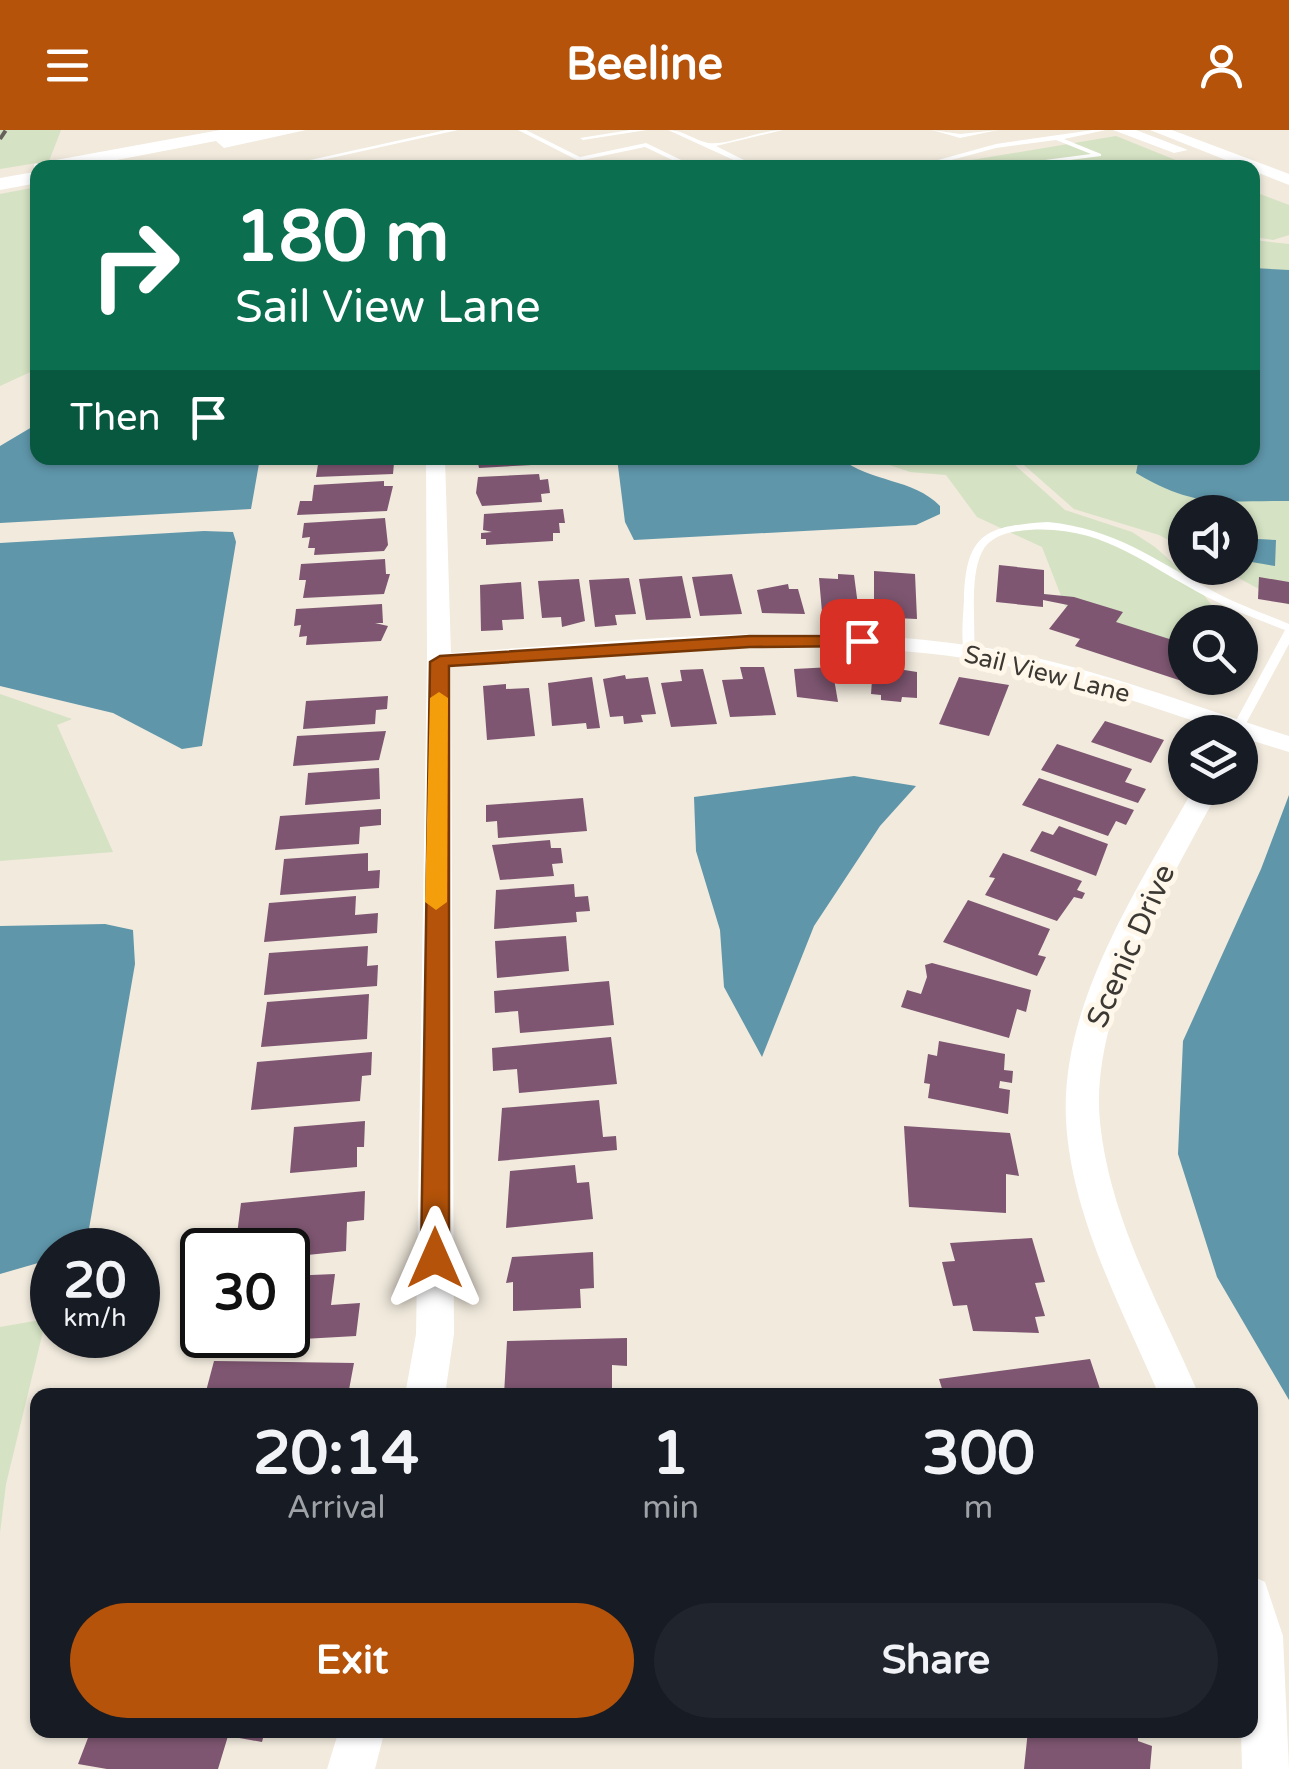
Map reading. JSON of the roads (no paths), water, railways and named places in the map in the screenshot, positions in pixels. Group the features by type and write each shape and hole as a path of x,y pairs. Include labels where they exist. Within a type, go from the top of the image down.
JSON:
{"main road":[{"path":"83,160 249,130"},
{"path":"135,160 297,130"},
{"path":"0,175 30,170"},
{"path":"0,184 30,179"}],"street":[{"path":"1121,130 1207,160"},
{"path":"1158,130 1237,160"},
{"path":"1260,169 1289,180"},
{"path":"1260,180 1289,192"},
{"path":"427,1388 435,1334 440,662 435,465"},
{"name":"Sail View Lane","path":"440,662 750,642 862,641 968,652 1081,677 1193,715"},
{"name":"Sail View Lane","path":"1258,736 1289,744"},
{"name":"Scenic Drive","path":"1176,1388 1106,1221 1082,1120 1088,1040 1155,885 1198,805"},
{"path":"1258,1625 1266,1769"},
{"path":"351,1769 360,1738"}],"lane":[{"path":"314,160 456,130"},
{"path":"522,130 575,160"},
{"path":"568,130 612,152"},
{"path":"583,138 644,130"},
{"path":"672,130 739,160"},
{"path":"710,146 780,130"},
{"path":"936,130 960,136 995,130"},
{"path":"1033,130 1060,137 1098,155 1056,160"},
{"path":"1060,137 1072,130"},
{"path":"943,160 996,146 1080,138 1102,130"},
{"path":"592,160 646,145 677,160"},
{"path":"968,652 977,551 988,538 1009,528 1071,525 1105,534 1204,590 1289,630 1245,715"}],"water":[{"path":"1260,268 1289,270 1289,501 1258,501 1258,495 1184,495 1136,473 1138,465 1260,465"},
{"path":"30,428 30,465 259,465 251,509 0,523 0,446"},
{"path":"618,465 850,465 917,490 940,506 940,514 916,525 634,540 625,522"},
{"path":"233,532 236,542 202,746 182,749 113,713 0,686 0,543"},
{"path":"1258,539 1276,540 1275,566 1258,563"},
{"path":"854,776 916,786 880,826 814,926 762,1057 724,987 720,930 696,851 694,797"},
{"path":"1289,795 1289,1400 1217,1277 1178,1154 1183,1041 1261,869"},
{"path":"105,924 133,930 135,964 89,1228 30,1228 30,1265 0,1274 0,926"}],"railway":[{"path":"0,139 6,130"}]}
